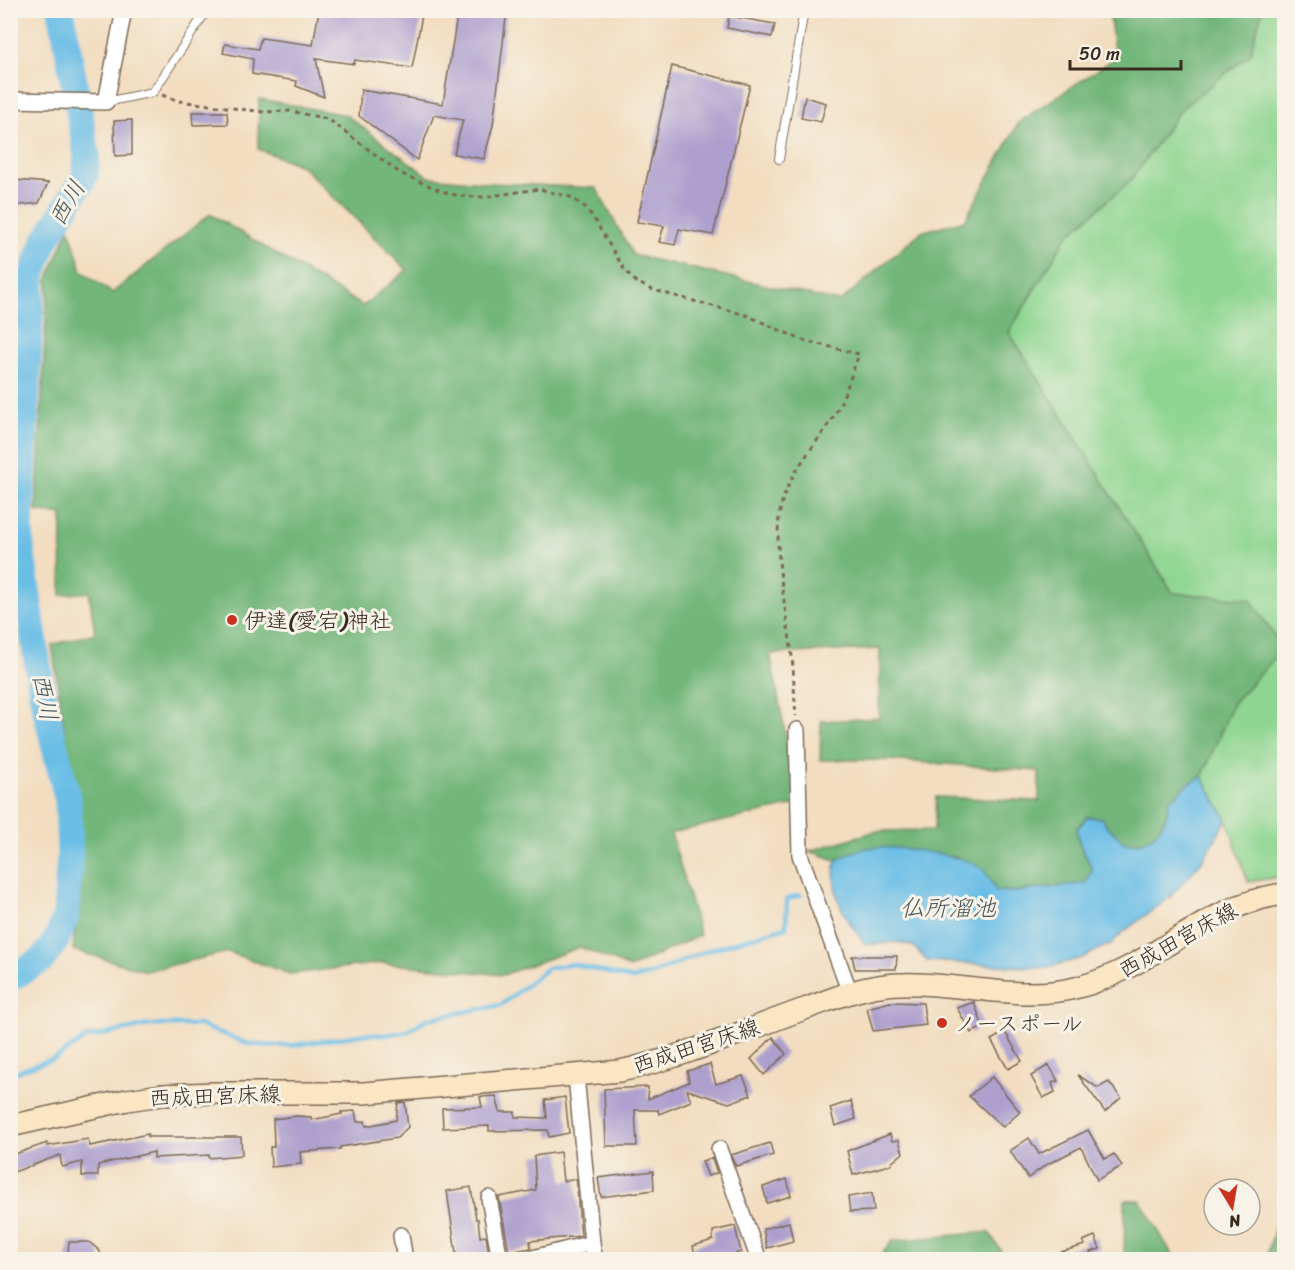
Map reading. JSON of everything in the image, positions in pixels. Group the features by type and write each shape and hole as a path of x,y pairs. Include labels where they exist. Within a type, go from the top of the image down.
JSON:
{"main road":[{"name":"西成田宮床線","path":"10,1126 127,1100 161,1095 364,1093 620,1071 654,1064 691,1052 850,993 879,986 906,984 1016,992 1047,992 1077,988 1136,965 1217,914 1249,902 1284,894"}],"street":[{"path":"10,100 106,102 124,10"},
{"path":"797,730 800,855 850,993"},
{"path":"576,1076 595,1260"},
{"path":"719,1149 759,1260"},
{"path":"489,1198 500,1260"},
{"path":"401,1235 405,1260"},
{"path":"525,1260 592,1243"}],"lane":[{"path":"106,102 153,92 207,10"},
{"path":"778,159 804,10"}],"path":[{"path":"153,92 178,101 264,112 290,111 328,119 400,173 441,191 459,196 483,197 539,189 570,197 585,207 624,269 636,282 653,290 746,315 802,340 859,354 839,408 806,454 783,498 778,525 782,589 792,651 797,730"}],"green space":[{"path":"1109,11 1262,11 1250,54 1181,109 1131,180 1066,237 1009,332 1173,593 1250,599 1283,649 1233,703 1202,777 1191,782 1169,801 1165,819 1155,834 1143,842 1126,843 1101,818 1087,817 1077,828 1080,845 1092,870 1086,883 1014,892 995,891 991,881 957,857 909,850 866,848 836,860 809,851 876,831 934,830 936,797 1039,801 1039,771 889,760 820,760 821,721 879,718 880,649 770,654 799,804 671,833 700,935 630,968 580,947 503,975 382,963 290,974 228,952 146,971 73,950 82,849 52,645 95,633 89,592 61,595 62,515 36,511 48,279 69,228 82,271 112,293 210,214 363,306 407,270 302,166 258,149 259,99 346,115 429,177 492,183 596,188 633,255 840,302 921,232 965,220 1019,122 1115,58"},
{"path":"1262,11 1284,11 1284,876 1248,882 1227,820 1202,777 1233,703 1283,649 1250,599 1173,593 1009,332 1066,237 1131,180 1181,109 1250,54"},
{"path":"1284,1196 1282,1259 1266,1259"},
{"path":"1125,1200 1140,1200 1175,1259 1124,1259"},
{"path":"989,1232 1006,1259 878,1259 892,1241"}],"water":[{"name":"仏所溜池","path":"1202,777 1227,820 1201,862 1170,897 1112,943 1082,958 1045,968 927,961 913,946 897,942 866,945 851,926 840,906 835,884 836,860 867,848 908,849 972,863 986,873 996,891 1014,892 1086,883 1092,870 1081,846 1077,829 1087,817 1101,818 1125,843 1145,841 1155,834 1162,824 1169,801 1191,782"}],"building":[{"path":"319,10 423,10 412,68 355,60 354,64 316,59 324,97 296,86 297,81 252,74 253,59 223,53 225,44 258,49 261,38 313,45"},
{"path":"458,10 507,10 493,125 484,159 454,154 463,120 434,115 417,160 359,116 361,90 443,104"},
{"path":"729,16 775,24 772,37 727,28"},
{"path":"672,66 750,85 713,235 679,229 675,245 659,242 664,226 637,222"},
{"path":"805,97 826,103 821,122 801,118"},
{"path":"192,112 227,112 228,124 193,125"},
{"path":"132,120 132,155 115,156 114,121"},
{"path":"15,180 48,183 39,203 13,206"},
{"path":"852,956 897,956 896,969 855,969"},
{"path":"890,1002 923,1003 926,1025 873,1031 867,1008"},
{"path":"974,1002 983,1027 971,1033 957,1008"},
{"path":"1005,1032 1022,1061 1008,1069 991,1040"},
{"path":"773,1037 786,1054 764,1075 751,1059"},
{"path":"710,1064 716,1084 743,1076 751,1095 729,1103 687,1090 691,1101 659,1114 658,1110 635,1110 637,1146 606,1146 604,1089 648,1087 648,1099 689,1082 687,1071"},
{"path":"1049,1065 1058,1081 1052,1083 1055,1092 1043,1098 1031,1076"},
{"path":"1078,1075 1098,1088 1109,1082 1121,1098 1105,1112"},
{"path":"992,1077 1020,1112 1003,1127 969,1096"},
{"path":"496,1096 500,1112 515,1112 515,1117 547,1118 545,1100 565,1097 569,1133 549,1137 548,1130 489,1131 489,1126 443,1128 442,1108 482,1107 480,1097"},
{"path":"851,1101 856,1119 835,1126 830,1108"},
{"path":"405,1102 408,1127 397,1138 340,1147 340,1149 300,1152 301,1164 271,1167 270,1147 274,1147 273,1119 297,1116 311,1117 311,1120 342,1114 341,1112 355,1111 357,1122 365,1121 366,1126 396,1120 398,1103"},
{"path":"1088,1130 1105,1159 1114,1154 1122,1166 1097,1180 1081,1147 1046,1165 1028,1178 1010,1151 1029,1138 1039,1154"},
{"path":"148,1134 148,1137 241,1137 242,1155 209,1158 209,1155 154,1158 154,1152 98,1165 98,1176 82,1176 82,1162 62,1167 60,1155 14,1172 12,1155 47,1143 47,1146 88,1139 90,1146"},
{"path":"890,1134 892,1141 899,1140 903,1153 889,1165 853,1175 847,1151"},
{"path":"770,1143 773,1155 736,1166 731,1155"},
{"path":"560,1152 563,1181 576,1179 581,1236 530,1241 531,1248 509,1252 499,1197 536,1190 534,1156"},
{"path":"712,1158 717,1173 708,1176 702,1161"},
{"path":"653,1171 654,1190 601,1197 598,1178"},
{"path":"787,1179 791,1196 767,1203 763,1187"},
{"path":"471,1187 480,1237 486,1236 489,1255 483,1256 484,1260 457,1260 447,1191"},
{"path":"872,1193 874,1211 850,1212 848,1197"},
{"path":"789,1222 793,1241 767,1248 763,1229"},
{"path":"735,1226 741,1252 716,1260 696,1260 693,1246 713,1240 713,1231"},
{"path":"1095,1236 1100,1249 1090,1252 1092,1260 1046,1260 1046,1256 1085,1245 1083,1241"},
{"path":"69,1242 89,1242 100,1251 100,1260 67,1260"}],"waterway":[{"name":"西川","path":"10,978 42,960 57,939 66,915 70,854 68,801 42,694 20,528 32,276 45,241 85,176 87,156 61,10"},
{"path":"10,1074 56,1058 86,1038 150,1025 199,1025 249,1044 274,1046 408,1031 427,1019 501,1005 548,968 573,964 632,979 655,973 706,951 786,927 787,899 800,895"}],"place":[{"name":"伊達(愛宕)神社","path":"232,620"},
{"name":"ノースポール","path":"942,1023"}]}
